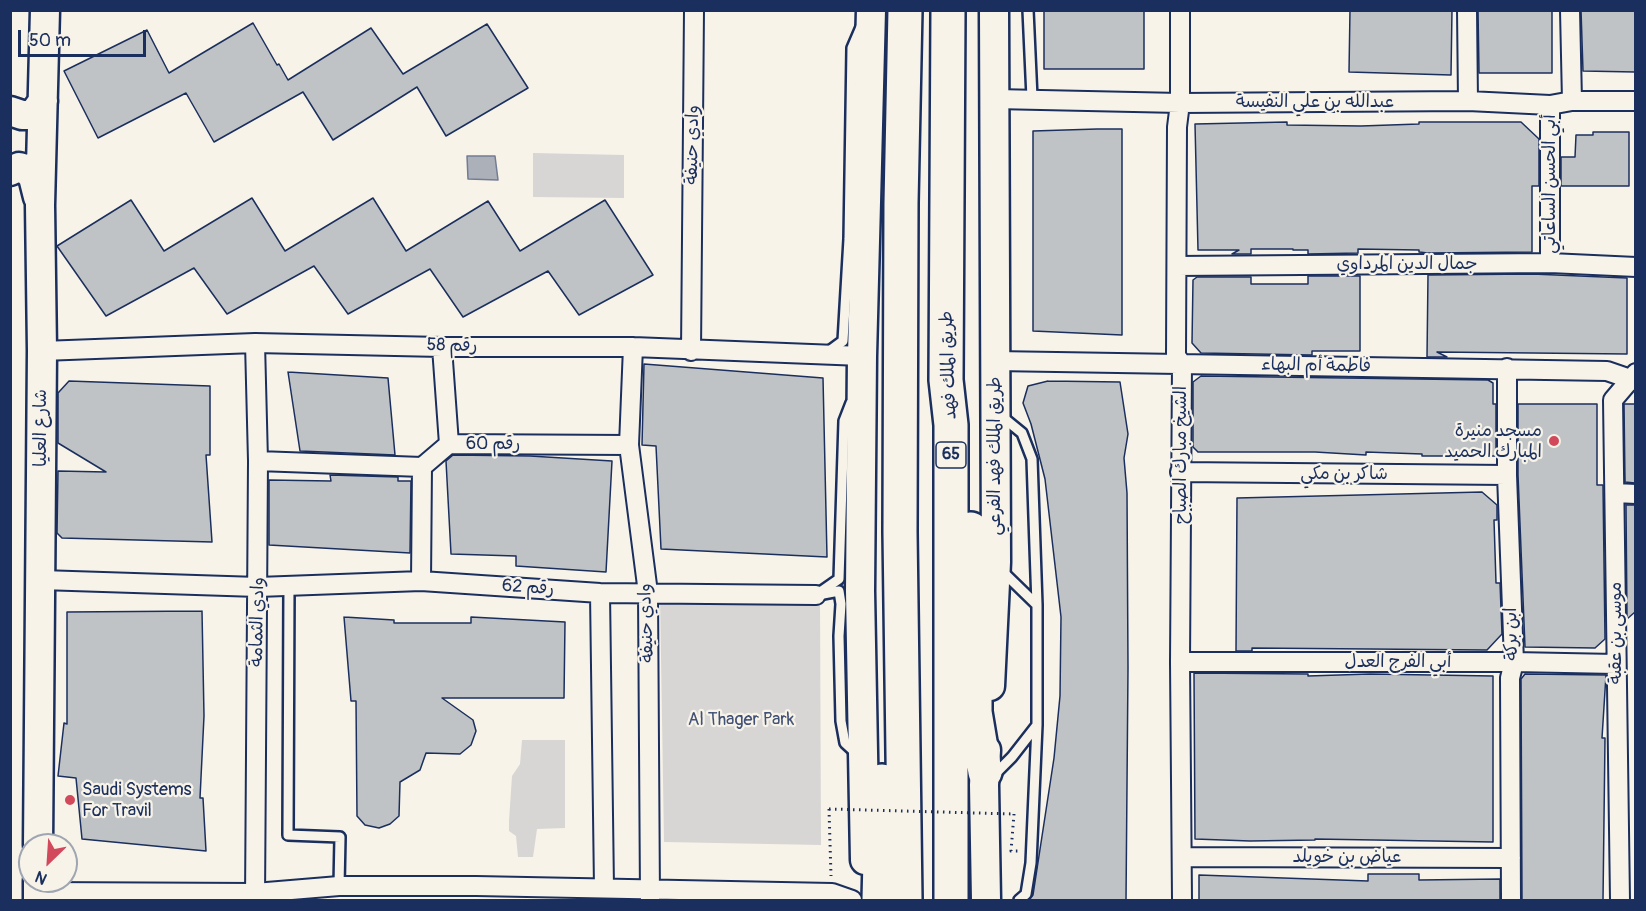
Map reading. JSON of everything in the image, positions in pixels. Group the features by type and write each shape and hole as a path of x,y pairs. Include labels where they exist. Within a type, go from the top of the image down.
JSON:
{"highway":[{"path":"905,10 901,203 900,532 905,900"},
{"name":"طريق الملك فهد","path":"948,10 946,380 951,425 951,900"},
{"path":"951,425 969,499 975,592 975,712 985,779"},
{"path":"879,900 887,609 900,532"}],"main road":[{"name":"شارع العليا","path":"38,833 42,351 40,205 45,10"},
{"name":"طريق الملك فهد الفرعي","path":"986,900 985,779 996,565 994,10"},
{"path":"866,900 860,598 862,356 871,14"},
{"path":"10,111 22,115 33,115 43,101"},
{"path":"10,171 19,167 26,169 33,177 40,205"}],"street":[{"name":"وادي حنيفة","path":"691,351 694,10"},
{"name":"الشيخ مبارك الصباح","path":"1180,10 1176,356 1182,364 1180,472 1182,900"},
{"path":"1467,10 1468,101"},
{"path":"1570,10 1572,101"},
{"name":"عبدالله بن علي النفيسة","path":"995,99 1180,103 1468,101 1550,105 1572,101 1635,101"},
{"name":"أبي الحسن الساعاتي","path":"1550,105 1550,263"},
{"name":"جمال الدين المرداوي","path":"1178,266 1550,263 1635,267"},
{"name":"رقم 58","path":"42,351 255,343 442,347 633,347 862,356"},
{"name":"وادي الثمامة","path":"255,343 258,461 255,897"},
{"path":"442,347 449,444"},
{"name":"وادي حنيفة","path":"633,347 629,445 648,593 650,894"},
{"name":"فاطمة أم البهاء","path":"995,361 1507,368 1607,371 1634,377"},
{"name":"ابن بركة","path":"1507,368 1507,475 1514,662 1510,678 1511,900"},
{"name":"موسى بن عقبة","path":"1620,900 1627,828 1616,664 1613,400 1634,377"},
{"name":"رقم 60","path":"422,467 449,444 629,445"},
{"path":"258,461 422,467 421,581"},
{"name":"شاكر بن مكي","path":"1180,472 1507,475"},
{"path":"1615,493 1635,494"},
{"name":"رقم 62","path":"41,580 258,587 289,584 421,581 600,593 816,595"},
{"path":"600,593 604,888"},
{"name":"أبي الفرج العدل","path":"1180,662 1616,664"},
{"name":"عياض بن خويلد","path":"1182,857 1511,858"},
{"path":"78,892 255,897 339,886 476,893 604,888 650,894 832,893 852,900"}],"lane":[{"path":"1028,10 1032,98"},
{"path":"823,355 843,341 849,239 852,48 861,25 871,14"},
{"path":"816,595 839,579 844,421 852,398 862,386"},
{"path":"995,411 1022,433 1032,459 1037,605 1037,725 1032,852 1026,894 1019,900"},
{"path":"996,565 1037,605"},
{"path":"289,584 288,835 340,837 339,886"},
{"name":"رقم 62","path":"816,595 839,591 841,721 845,743 863,759"},
{"path":"985,779 1012,757 1037,725"}],"path":[{"path":"832,893 829,809 1014,814 1011,851 1032,852"}],"green space":[{"path":"533,153 624,155 624,198 533,197"},
{"name":"Al Thager Park","path":"660,595 820,599 821,845 664,842"},
{"path":"522,740 565,740 565,828 537,829 533,857 518,857 516,836 509,831 512,776 520,764"}],"shaded area":[{"path":"467,156 495,156 498,180 468,179"}],"building":[{"path":"1044,10 1144,10 1144,69 1044,69"},
{"path":"1350,10 1452,10 1451,75 1349,72"},
{"path":"1478,10 1552,11 1552,73 1479,73"},
{"path":"1581,10 1635,10 1635,72 1583,71"},
{"path":"253,23 288,80 371,28 403,74 487,24 528,88 446,136 417,87 333,140 303,92 214,142 186,93 98,138 64,71 147,30 169,73"},
{"path":"1287,122 1287,125 1361,126 1419,124 1419,122 1521,122 1539,139 1539,186 1532,186 1532,252 1428,253 1419,252 1419,250 1358,249 1358,253 1308,254 1308,250 1251,249 1251,254 1232,254 1239,250 1198,250 1195,124"},
{"path":"1122,129 1122,335 1033,331 1033,131"},
{"path":"1593,132 1629,132 1629,186 1561,186 1561,157 1575,157 1576,135 1593,135"},
{"path":"252,198 285,251 373,198 406,251 488,201 520,251 605,200 653,275 579,315 548,271 463,317 430,269 348,314 314,266 227,314 194,268 106,316 57,246 131,200 164,251"},
{"path":"1532,274 1627,278 1627,354 1437,352 1447,357 1427,357 1428,275"},
{"path":"1308,276 1360,276 1360,351 1312,351 1312,355 1201,353 1192,343 1193,280 1197,277 1251,277 1251,284 1308,284"},
{"path":"644,364 823,378 827,557 661,549 656,446 642,445"},
{"path":"288,372 388,378 395,455 300,451"},
{"path":"1201,376 1488,380 1493,383 1493,404 1496,404 1496,456 1422,456 1422,454 1366,452 1366,455 1315,452 1198,452 1193,447 1193,382"},
{"path":"69,381 210,386 210,455 206,455 212,542 62,538 57,533 58,471 106,472 58,443 58,393"},
{"path":"1048,381 1120,382 1128,434 1124,458 1127,493 1128,668 1126,900 1029,900 1033,895 1054,758 1060,696 1061,617 1045,479 1031,424 1023,403 1028,386"},
{"path":"1518,404 1597,404 1597,485 1603,485 1605,639 1595,648 1525,647 1518,475"},
{"path":"1624,404 1635,404 1635,483 1625,482"},
{"path":"453,455 530,456 612,461 606,572 516,566 516,556 451,554 446,461"},
{"path":"330,475 398,477 398,481 411,481 410,553 269,545 269,480 331,481"},
{"path":"1482,492 1497,505 1497,520 1494,520 1496,583 1500,583 1502,634 1487,650 1252,648 1252,651 1236,651 1237,498"},
{"path":"1626,505 1635,505 1635,612 1627,619"},
{"path":"202,611 204,716 200,798 203,798 206,851 82,839 76,778 58,776 64,723 67,724 67,612"},
{"path":"344,617 394,620 394,623 471,623 471,617 565,622 564,698 442,698 473,720 476,731 471,745 460,754 426,753 420,770 400,782 399,816 390,824 379,828 365,825 357,816 356,701 351,701"},
{"path":"1194,673 1308,674 1308,676 1370,674 1493,676 1493,842 1195,839"},
{"path":"1525,674 1606,675 1602,738 1605,738 1603,900 1522,900 1521,679"},
{"path":"1368,874 1419,874 1419,880 1500,879 1500,900 1199,900 1199,875 1368,881"}],"place":[{"name":"مسجد منيرة المبارك الحميد","path":"1554,441"},
{"name":"Saudi Systems For Travil","path":"70,800"}]}
